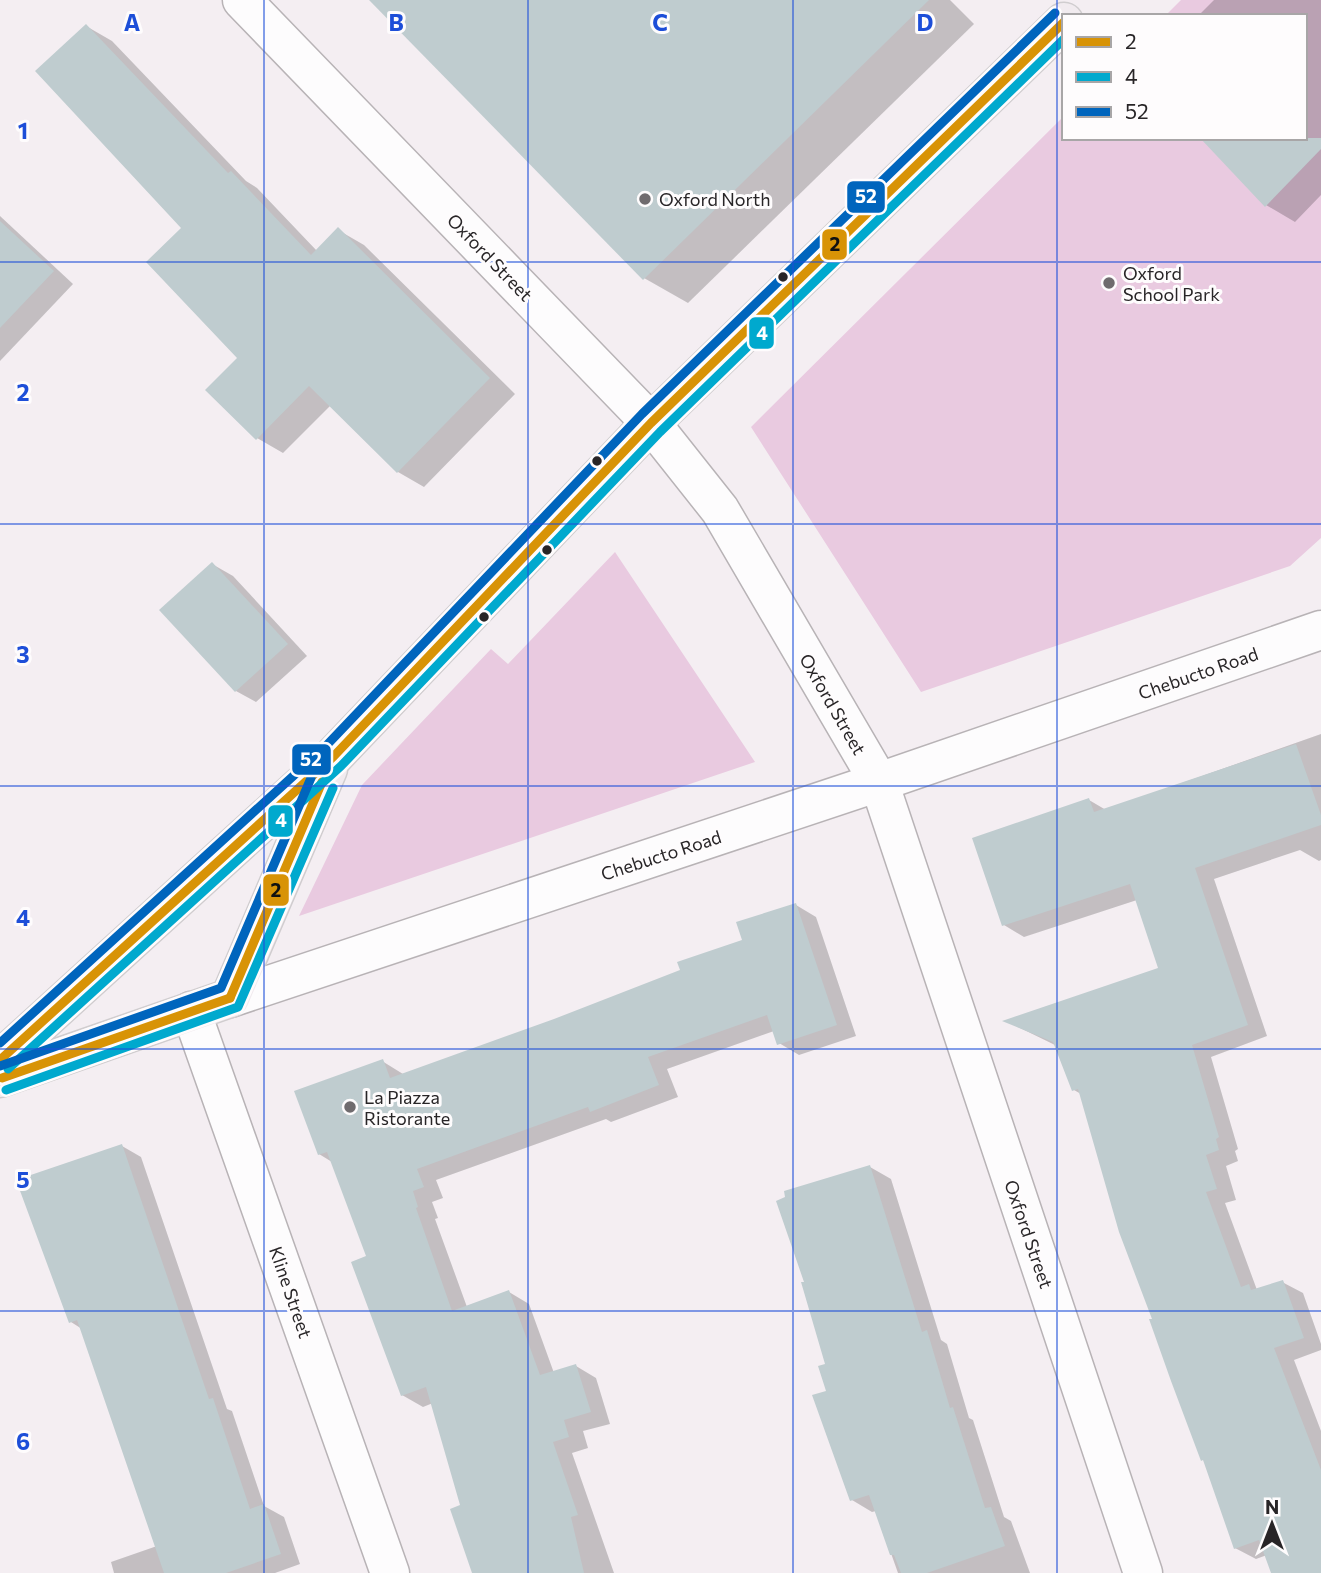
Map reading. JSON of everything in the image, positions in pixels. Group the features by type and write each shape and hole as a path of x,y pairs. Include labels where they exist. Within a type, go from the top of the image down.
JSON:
{"main road":[{"name":"Oxford Street","path":"242,0 650,423 720,510 879,782 1143,1573"},
{"path":"1072,14 1086,0"},
{"path":"0,1060 333,757 650,423 1062,24"},
{"name":"Chebucto Road","path":"0,1079 191,1011 879,782 1321,631"},
{"path":"230,998 333,757"},
{"name":"Kline Street","path":"191,1011 390,1573"}],"shaded area":[{"name":"Oxford School Park","path":"1181,0 1321,0 1321,538 1290,566 921,692 751,427 1062,118 1062,140 1307,140 1307,14 1167,14"},
{"path":"615,552 755,762 299,916 362,785 491,649 508,664"}],"building":[{"name":"Oxford North","path":"369,0 929,0 643,280"},
{"path":"86,24 228,173 231,171 311,255 338,227 490,378 397,473 309,386 256,440 205,390 237,358 146,262 181,228 35,71"},
{"path":"1321,138 1321,149 1265,207 1202,140"},
{"path":"0,221 54,271 0,328"},
{"path":"212,562 288,644 235,692 159,610"},
{"path":"1296,744 1321,815 1321,825 1195,868 1248,1025 1192,1045 1219,1137 1216,1139 1219,1150 1206,1155 1217,1189 1206,1192 1241,1287 1249,1284 1251,1290 1283,1280 1304,1338 1274,1348 1321,1470 1321,1573 1271,1573 1259,1540 1234,1549 1119,1232 1078,1089 1072,1091 1053,1042 1002,1021 1158,968 1130,884 1002,926 972,838 1089,798 1094,812"},
{"path":"796,903 837,1025 777,1045 767,1015 648,1057 659,1085 590,1112 588,1107 417,1169 424,1187 413,1191 418,1207 416,1208 452,1311 509,1290 540,1375 576,1364 591,1412 564,1420 569,1437 553,1442 578,1515 571,1517 584,1573 472,1573 450,1509 460,1505 426,1387 401,1396 351,1262 366,1256 327,1152 318,1155 294,1091 383,1059 390,1078 554,1019 680,970 677,962 742,940 736,922"},
{"path":"122,1144 209,1399 213,1398 250,1509 264,1504 281,1554 226,1573 164,1573 77,1320 69,1323 16,1180"},
{"path":"870,1165 922,1332 927,1330 950,1408 953,1407 985,1508 991,1507 1005,1546 927,1573 901,1573 894,1555 890,1555 869,1495 850,1501 812,1395 826,1391 818,1366 825,1364 801,1282 804,1282 776,1201 785,1197 784,1191"}],"transit line":[{"name":"52","path":"0,1043 324,748 642,414 1055,13"},
{"name":"2","path":"0,1060 333,757 651,423 1062,24"},
{"name":"4","path":"8,1069 341,766 660,432 1062,41"},
{"name":"52","path":"0,1066 221,988 311,778"},
{"name":"2","path":"230,998 322,782"},
{"name":"4","path":"6,1090 238,1007 333,788"},
{"name":"2","path":"2,1078 230,998"}],"place":[{"name":"Oxford North","path":"645,199"},
{"name":"Oxford School Park","path":"1109,283"},
{"name":"La Piazza Ristorante","path":"350,1107"}]}
